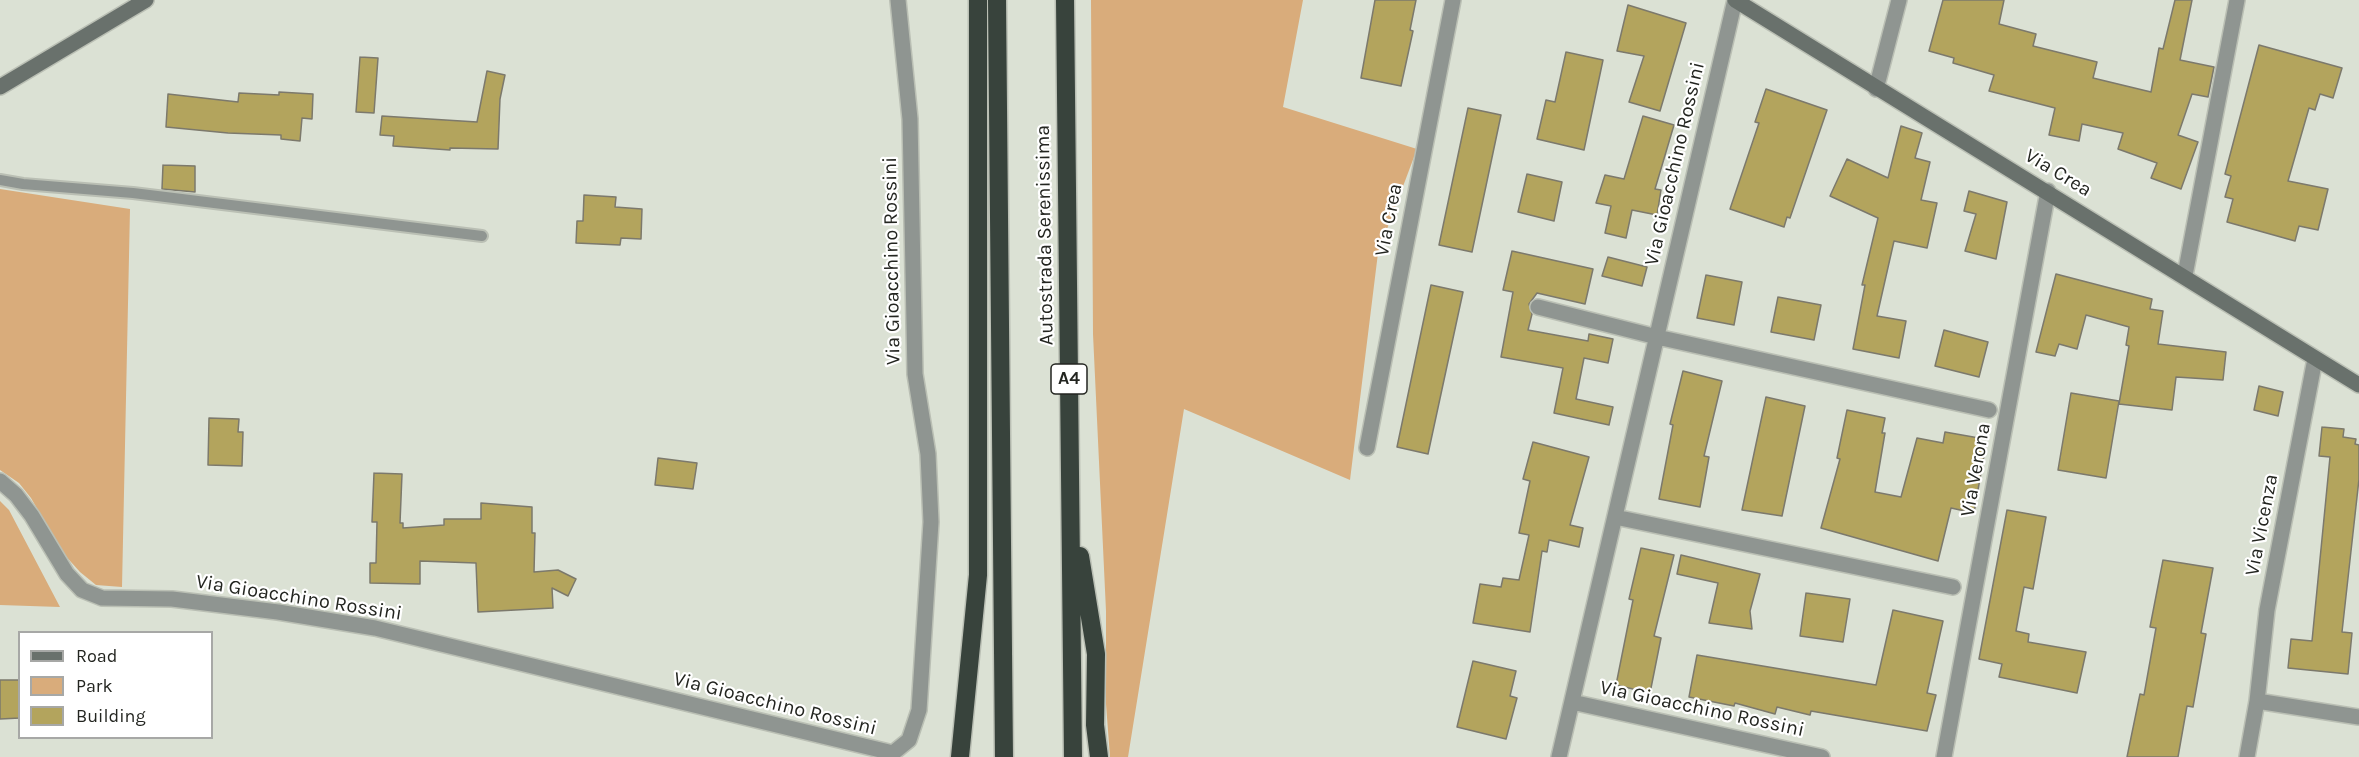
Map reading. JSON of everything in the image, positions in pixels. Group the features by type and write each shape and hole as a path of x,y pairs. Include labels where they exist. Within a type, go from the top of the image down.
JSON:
{"highway":[{"path":"960,757 978,575 978,0"},
{"path":"997,0 1004,757"},
{"name":"Autostrada Serenissima","path":"1065,0 1073,757"},
{"path":"1070,497 1096,654 1095,725 1099,757"}],"street":[{"path":"0,87 146,0"},
{"name":"Via Gioacchino Rossini","path":"0,481 16,495 32,516 67,574 82,590 102,598 172,599 278,612 375,628 892,753 909,740 919,710 931,522 928,453 915,374 910,119 898,0"},
{"name":"Via Crea","path":"1367,448 1453,0"},
{"name":"Via Gioacchino Rossini","path":"1559,757 1735,0"},
{"name":"Via Crea","path":"1735,0 1876,89 2186,276 2359,385"},
{"path":"1876,89 1899,0"},
{"path":"2186,276 2237,0"},
{"name":"Via Verona","path":"1944,757 2048,191"},
{"path":"1538,308 1657,337 1989,410"},
{"name":"Via Vicenza","path":"2247,757 2257,701 2267,610 2315,359"},
{"name":"Via Gioacchino Rossini","path":"0,488 16,495"},
{"path":"1614,517 1953,587"},
{"path":"2257,701 2359,717"},
{"name":"Via Gioacchino Rossini","path":"1572,702 1822,757"}],"lane":[{"path":"0,180 133,193 482,236"}],"green space":[{"path":"1091,0 1303,0 1283,107 1417,149 1378,253 1350,480 1184,409 1128,757 1110,757 1106,704 1106,611 1093,334"},
{"path":"0,189 130,209 122,587 96,585 80,572 62,552 31,498 19,483 0,470"},
{"path":"0,501 9,510 60,607 0,605"}],"building":[{"path":"1375,0 1416,0 1410,30 1413,31 1401,86 1361,78"},
{"path":"1943,0 2004,0 1999,24 2036,34 2033,46 2097,62 2093,78 2151,92 2159,48 2163,49 2175,0 2192,0 2180,60 2214,67 2208,97 2192,94 2178,135 2198,142 2181,189 2151,178 2157,163 2118,149 2123,133 2082,124 2079,141 2049,135 2055,108 1989,91 1994,75 1953,63 1954,58 1929,51"},
{"path":"1628,5 1686,23 1660,111 1629,102 1644,56 1617,51"},
{"path":"2259,45 2342,68 2333,98 2320,94 2315,110 2309,108 2288,181 2328,189 2318,230 2299,226 2295,241 2227,222 2233,199 2225,197 2231,176 2225,174"},
{"path":"1566,52 1603,60 1584,150 1537,139 1546,100 1555,102"},
{"path":"360,57 378,58 374,113 356,112"},
{"path":"487,71 505,75 500,99 498,149 450,148 450,150 393,146 394,136 380,135 382,116 477,122"},
{"path":"1766,89 1827,110 1790,218 1787,217 1784,227 1730,209 1759,123 1755,122"},
{"path":"279,92 313,94 312,119 302,118 300,141 281,139 281,135 166,127 168,94 238,102 239,93 279,95"},
{"path":"1468,108 1501,115 1472,252 1439,245"},
{"path":"1643,116 1674,125 1655,189 1661,190 1657,215 1632,210 1626,238 1605,233 1611,206 1596,203 1605,175 1624,179"},
{"path":"1901,126 1922,133 1915,158 1930,162 1921,200 1937,203 1927,248 1894,241 1877,316 1906,321 1899,358 1853,349 1865,285 1862,285 1878,218 1830,196 1847,159 1888,178"},
{"path":"163,165 195,166 195,192 162,189"},
{"path":"1527,174 1562,182 1554,221 1518,212"},
{"path":"1969,191 2007,202 1996,259 1965,251 1976,214 1964,211"},
{"path":"584,195 616,197 615,207 642,209 641,239 621,238 620,245 576,243 577,221 583,221"},
{"path":"1512,251 1593,269 1585,304 1537,293 1529,304 1532,314 1528,330 1588,341 1589,334 1613,339 1608,363 1584,358 1576,399 1613,407 1609,425 1554,413 1563,368 1501,357 1513,292 1503,290"},
{"path":"1608,257 1647,267 1642,286 1602,276"},
{"path":"2056,274 2152,299 2150,309 2163,311 2158,344 2226,352 2223,380 2176,377 2172,410 2119,404 2129,346 2126,345 2129,327 2086,315 2077,349 2059,344 2055,356 2036,352"},
{"path":"1706,275 1742,282 1734,325 1697,318"},
{"path":"1431,285 1463,292 1428,454 1397,447"},
{"path":"1778,297 1821,305 1814,340 1771,332"},
{"path":"1944,330 1988,342 1979,377 1935,366"},
{"path":"1683,371 1722,381 1704,456 1709,457 1700,507 1659,499 1673,425 1670,424"},
{"path":"2259,386 2283,392 2278,416 2254,410"},
{"path":"2071,393 2119,401 2106,478 2058,470"},
{"path":"1766,397 1805,406 1782,516 1742,510"},
{"path":"1847,410 1885,418 1882,433 1885,433 1875,492 1901,497 1917,438 1943,443 1945,432 1979,438 1978,443 1986,444 1974,513 1951,508 1938,561 1821,528 1840,459 1837,458"},
{"path":"209,418 239,419 238,432 243,432 242,466 208,465"},
{"path":"2322,427 2344,429 2343,437 2356,439 2355,444 2359,445 2359,479 2342,632 2352,633 2348,674 2288,668 2291,639 2312,641 2330,457 2319,456"},
{"path":"1533,442 1589,457 1570,525 1583,528 1579,547 1549,540 1547,552 1542,551 1530,632 1473,623 1480,584 1501,587 1503,578 1519,580 1529,535 1519,533 1530,481 1523,479"},
{"path":"658,458 697,463 693,489 655,485"},
{"path":"374,473 402,474 400,523 403,523 403,528 444,525 444,519 481,519 481,503 532,507 532,533 535,533 534,572 558,570 576,579 568,596 552,588 553,608 478,612 476,563 420,561 420,584 370,583 370,563 376,563 377,522 372,522"},
{"path":"2007,510 2046,517 2033,589 2024,587 2016,631 2029,634 2028,642 2086,652 2077,693 1999,677 2002,664 1979,659"},
{"path":"1641,548 1674,555 1654,636 1661,638 1650,693 1616,685 1633,600 1629,599"},
{"path":"1681,555 1760,574 1750,611 1752,629 1709,623 1718,583 1677,574"},
{"path":"2163,560 2213,568 2201,633 2206,634 2193,707 2187,706 2178,757 2127,757 2140,694 2144,695 2156,628 2150,627"},
{"path":"1806,593 1850,599 1843,642 1800,636"},
{"path":"1893,610 1943,621 1927,693 1936,695 1927,731 1811,711 1810,715 1777,707 1775,714 1735,703 1734,706 1689,697 1697,655 1876,685"},
{"path":"1473,661 1516,671 1510,696 1517,698 1506,739 1457,727"},
{"path":"0,680 18,680 18,718 0,719"}]}
